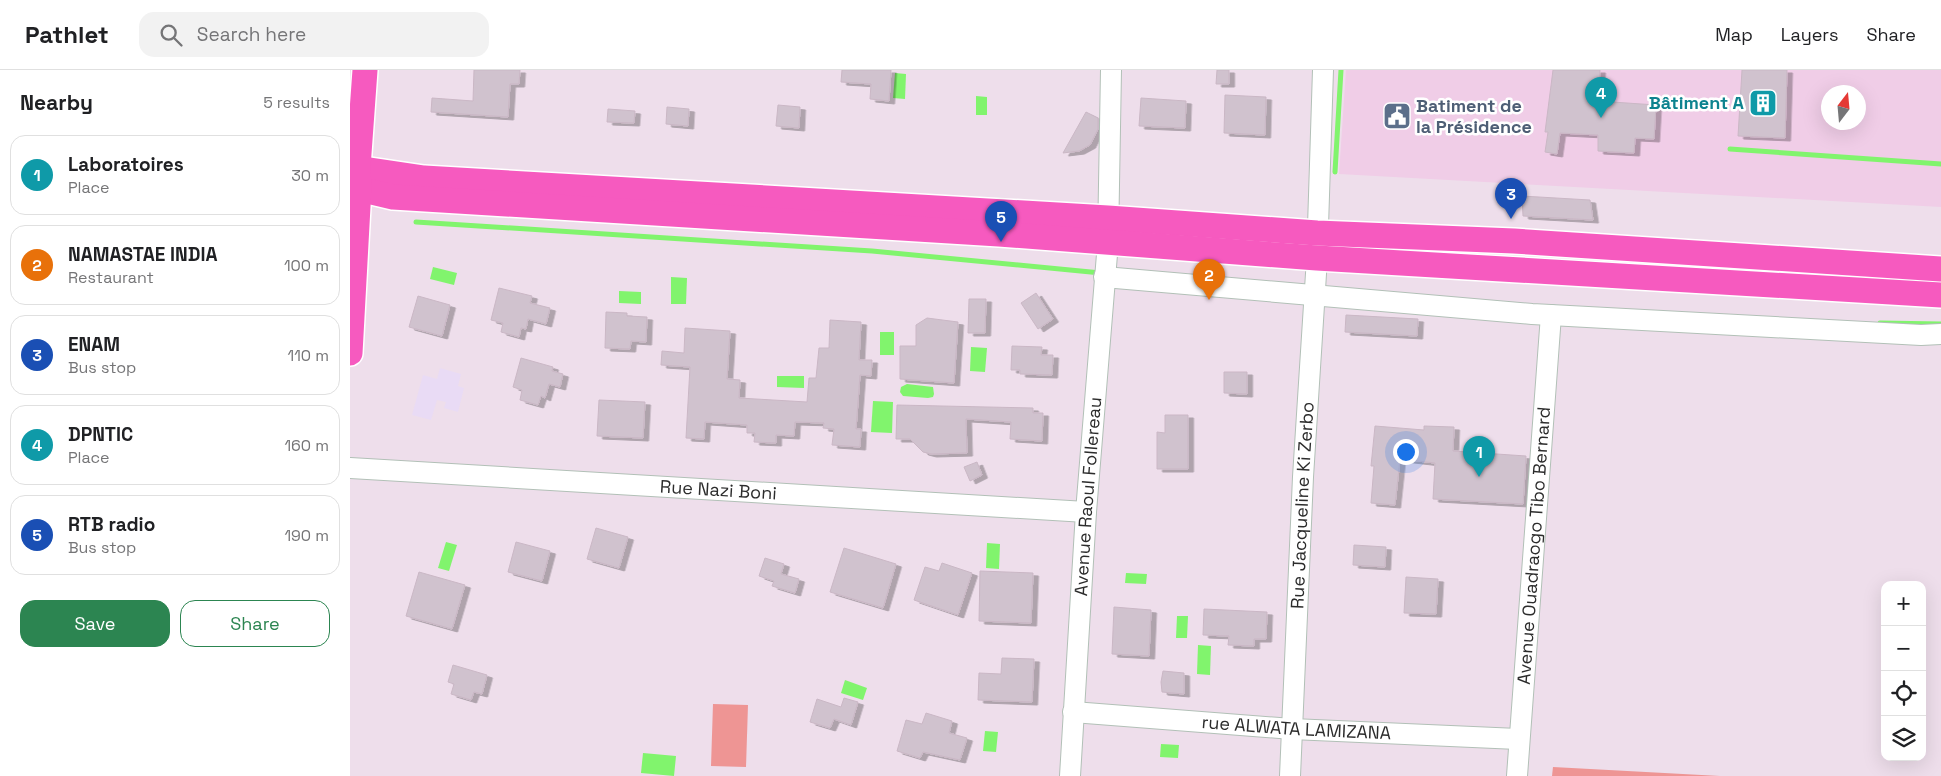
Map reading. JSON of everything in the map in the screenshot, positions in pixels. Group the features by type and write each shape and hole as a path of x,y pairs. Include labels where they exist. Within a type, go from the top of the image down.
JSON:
{"main road":[{"path":"350,353 354,177 365,70"},
{"path":"354,177 424,178 1108,230 1317,258 1941,295"},
{"path":"1108,230 1317,233 1514,241 1941,269"}],"street":[{"name":"Avenue Raoul Follereau","path":"1070,776 1086,512 1108,230 1111,70"},
{"name":"Rue Jacqueline Ki Zerbo","path":"1290,776 1302,486 1317,258 1323,70"},
{"path":"1104,277 1550,315 1921,335 1941,334"},
{"name":"Avenue Ouadraogo Tibo Bernard","path":"1516,776 1550,315"},
{"name":"Rue Nazi Boni","path":"350,468 1086,512"},
{"name":"rue ALWATA LAMIZANA","path":"1073,712 1292,729 1518,738"}],"shaded area":[{"path":"1346,70 1941,70 1941,207 1339,174"},
{"path":"895,73 906,74 905,99 893,98"},
{"path":"976,96 987,97 987,115 976,115"},
{"path":"433,267 457,273 454,285 430,279"},
{"path":"671,277 687,278 686,304 671,304"},
{"path":"619,291 641,292 641,304 619,303"},
{"path":"880,332 894,332 894,355 880,355"},
{"path":"971,347 987,348 985,372 970,371"},
{"path":"440,368 461,374 458,386 464,388 458,412 444,408 446,402 437,400 431,420 412,415 423,375 437,379"},
{"path":"777,376 804,376 804,388 777,387"},
{"path":"907,384 933,387 933,397 903,396 900,392 901,387"},
{"path":"873,401 893,402 892,433 871,432"},
{"path":"446,542 457,545 449,571 438,568"},
{"path":"987,543 1000,544 999,569 986,568"},
{"path":"1126,573 1147,574 1146,584 1125,583"},
{"path":"1177,616 1188,616 1187,638 1176,638"},
{"path":"1198,645 1211,646 1210,675 1197,674"},
{"path":"845,680 867,688 863,700 841,693"},
{"path":"713,704 748,705 746,767 711,766"},
{"path":"985,731 998,732 996,752 983,751"},
{"path":"1161,744 1179,745 1178,758 1160,757"},
{"path":"643,753 676,756 674,776 641,773"},
{"path":"1553,767 1720,776 1552,776"}],"building":[{"path":"474,70 520,70 519,84 510,84 508,117 431,112 432,98 473,101"},
{"path":"842,70 891,70 889,101 870,99 871,84 841,82"},
{"path":"1217,70 1229,70 1229,84 1216,84"},
{"path":"1553,70 1600,70 1598,101 1656,105 1654,139 1635,138 1634,153 1598,151 1598,135 1560,133 1557,154 1545,152 1548,132 1545,132"},
{"name":"Bâtiment A","path":"1742,70 1787,70 1785,138 1738,136"},
{"path":"1225,95 1266,97 1265,135 1224,133"},
{"path":"1141,98 1186,101 1185,128 1139,126"},
{"path":"778,105 800,107 799,128 776,126"},
{"path":"667,107 689,109 688,126 666,124"},
{"path":"608,109 635,111 634,123 607,122"},
{"path":"1086,112 1098,118 1098,129 1090,145 1079,151 1063,153"},
{"path":"1522,196 1590,200 1593,220 1523,216"},
{"path":"499,288 532,296 530,303 550,308 546,324 528,319 526,329 521,328 519,337 501,332 503,323 491,320"},
{"path":"1036,293 1053,319 1038,329 1021,303"},
{"path":"418,296 450,305 442,336 409,327"},
{"path":"969,299 986,299 985,333 968,333"},
{"path":"606,312 627,313 627,316 647,317 646,342 631,341 630,349 605,348"},
{"path":"1346,315 1418,319 1417,336 1345,332"},
{"path":"927,318 958,322 954,383 900,379 900,346 916,346 916,325"},
{"path":"830,320 861,322 859,360 872,360 871,376 860,375 856,429 861,429 860,447 832,445 834,429 823,428 824,423 795,422 794,436 776,435 776,443 754,442 755,433 747,433 747,425 705,422 704,439 686,438 690,367 661,365 662,351 684,353 685,328 730,331 727,379 740,380 739,398 807,402 809,378 816,378 819,348 829,348"},
{"path":"1012,346 1042,347 1041,355 1053,355 1052,375 1020,374 1020,370 1011,370"},
{"path":"521,358 553,367 552,371 563,374 560,387 549,384 545,398 541,396 538,405 520,400 522,390 513,387"},
{"path":"1224,372 1247,372 1247,394 1224,393"},
{"path":"599,400 645,402 643,438 597,436"},
{"path":"897,405 1033,408 1033,413 1043,413 1042,441 1010,439 1011,422 966,419 967,453 931,454 923,452 910,439 896,439"},
{"path":"1165,415 1188,415 1188,469 1157,469 1157,432 1165,433"},
{"path":"1375,426 1424,430 1424,426 1454,427 1453,451 1526,456 1523,504 1433,499 1435,463 1400,459 1395,505 1371,503 1374,466 1371,466"},
{"path":"977,462 982,475 970,481 964,467"},
{"path":"596,528 628,537 619,568 587,559"},
{"path":"516,542 550,551 542,581 508,572"},
{"path":"1354,545 1386,547 1385,567 1353,565"},
{"path":"844,548 896,564 883,608 830,592"},
{"path":"765,558 784,564 781,574 799,579 795,593 772,586 774,581 759,576"},
{"path":"942,563 972,573 958,615 914,600 925,567 939,571"},
{"path":"980,571 1033,573 1031,623 979,621"},
{"path":"419,572 465,585 452,629 406,616"},
{"path":"1406,577 1438,579 1436,614 1404,613"},
{"path":"1114,607 1151,610 1149,656 1112,654"},
{"path":"1204,609 1267,612 1266,639 1254,639 1254,646 1228,645 1229,636 1203,635"},
{"path":"1002,658 1034,659 1032,702 978,700 979,673 1001,674"},
{"path":"453,665 487,675 482,694 474,692 471,700 451,694 454,684 448,682"},
{"path":"1163,671 1184,673 1184,694 1162,692"},
{"path":"844,698 858,702 851,725 834,719 830,728 810,722 817,699 841,707"},
{"path":"926,713 952,721 949,733 967,738 960,760 923,752 920,758 897,751 906,720 922,724"}],"waterway":[{"path":"1335,172 1341,70"},
{"path":"1730,149 1941,164"},
{"path":"416,222 872,251 1101,273"},
{"path":"1880,323 1941,324"}],"place":[{"name":"Bâtiment A","path":"1763,103"},
{"name":"Batiment de la Présidence","path":"1397,116"},
{"name":"DPNTIC","path":"1601,118"},
{"name":"ENAM","path":"1511,219"},
{"name":"RTB radio","path":"1001,242"},
{"name":"NAMASTAE INDIA","path":"1209,300"},
{"name":"Laboratoires","path":"1479,477"}]}
